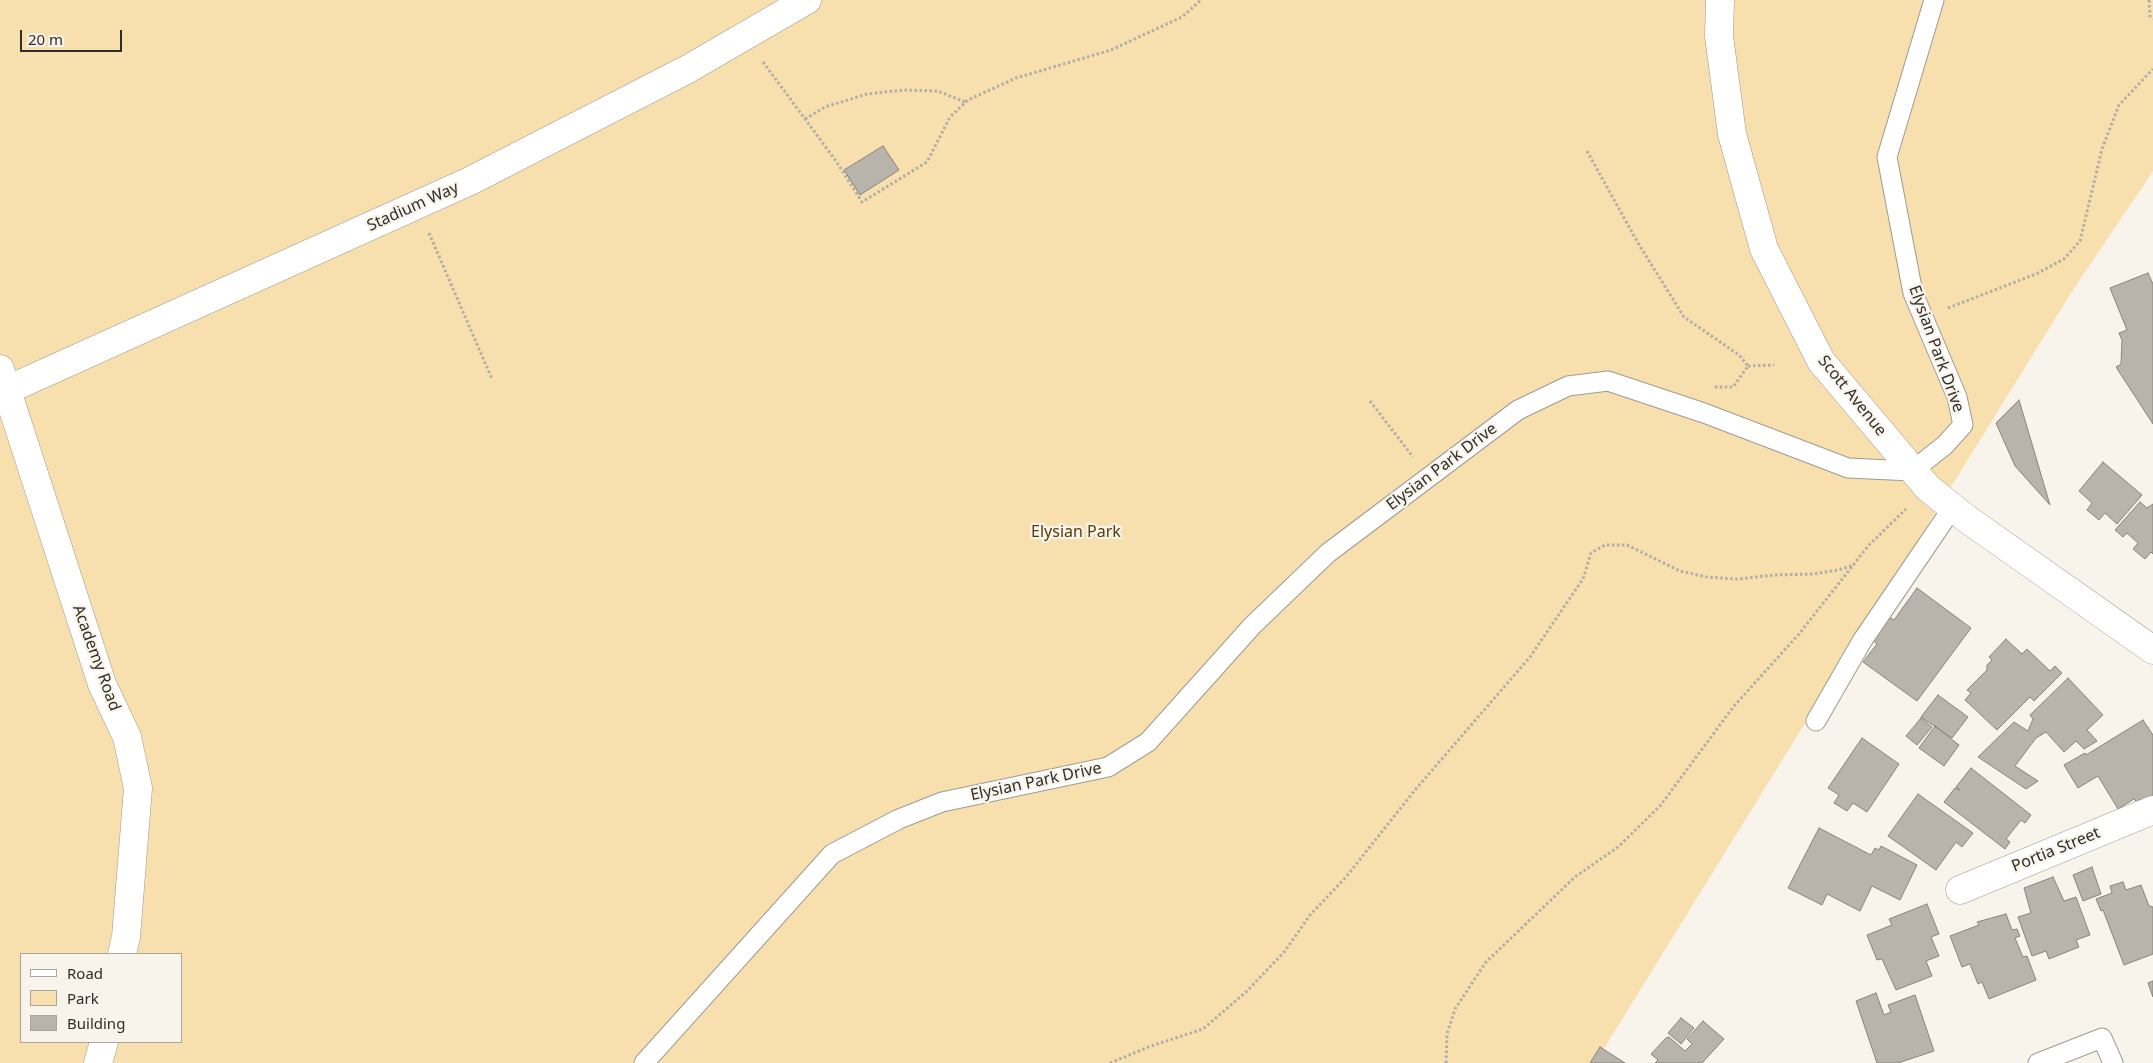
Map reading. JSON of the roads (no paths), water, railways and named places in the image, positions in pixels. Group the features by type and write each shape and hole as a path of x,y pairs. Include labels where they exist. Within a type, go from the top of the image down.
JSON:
{"street":[{"name":"Stadium Way","path":"2,385 417,206 470,181 688,69 807,0"},
{"name":"Scott Avenue","path":"1720,0 1719,36 1732,134 1764,249 1821,361 1920,479 1953,507 2153,650"},
{"name":"Academy Road","path":"2,385 102,684 127,737 138,788 126,937 122,953"},
{"name":"Portia Street","path":"1960,890 2153,810"},
{"path":"98,1063 104,1043"}],"lane":[{"name":"Elysian Park Drive","path":"644,1063 832,854 899,820 942,802 1108,767 1148,742 1252,626 1328,553 1518,410 1568,386 1608,381 1680,405 1848,468 1920,479 1945,445 1964,426 1957,397 1913,292 1887,157 1934,0"},
{"path":"1816,721 1862,641 1953,507"},
{"path":"2038,1063 2102,1038 2113,1063"}],"park label":[{"name":"Elysian Park","path":"1076,532"}]}
